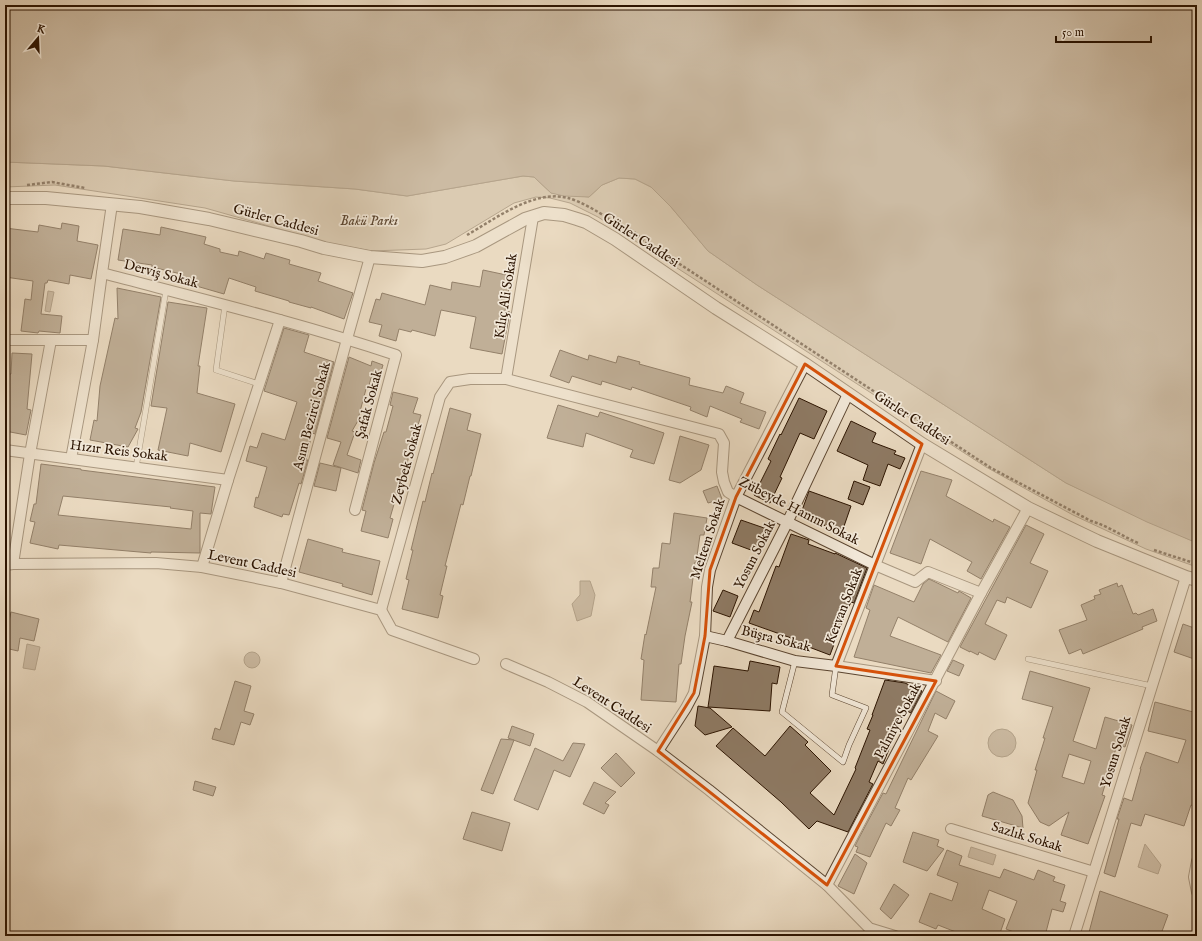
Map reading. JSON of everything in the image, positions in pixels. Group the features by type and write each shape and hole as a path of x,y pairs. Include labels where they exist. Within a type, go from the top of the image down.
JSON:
{"street":[{"name":"Gürler Caddesi","path":"5,198 46,198 140,207 209,219 324,248 370,257 422,261 445,257 476,246 525,219 544,213 564,215 586,222 615,239 716,308 805,364 922,444 1028,508 1098,541 1191,579"},
{"name":"Derviş Sokak","path":"112,204 102,273 347,339"},
{"name":"Kılıç Ali Sokak","path":"506,379 533,217"},
{"name":"Asım Bezirci Sokak","path":"281,583 370,257"},
{"path":"71,459 93,340 102,273"},
{"path":"202,567 228,480 280,320"},
{"name":"Şafak Sokak","path":"347,339 396,355 354,510"},
{"path":"5,340 93,340"},
{"path":"9,564 51,340"},
{"name":"Meltem Sokak","path":"658,751 694,693 705,636 707,587 710,570 736,497 805,364"},
{"name":"Zeybek Sokak","path":"381,610 440,397 450,382 470,379 506,379"},
{"name":"Zübeyde Hanım Sokak","path":"506,379 719,434 724,442 722,472 724,482 728,492 736,497 875,565 915,582 928,572 981,593"},
{"name":"Yosun Sokak","path":"727,641 787,523 848,394"},
{"name":"Kervan Sokak","path":"836,666 922,444"},
{"name":"Hızır Reis Sokak","path":"5,450 228,480"},
{"name":"Palmiye Sokak","path":"827,885 914,718 936,681 981,593 1028,508"},
{"name":"Levent Caddesi","path":"9,564 156,563 202,567 281,583 381,610"},
{"name":"Yosun Sokak","path":"1074,936 1152,686 1191,579"},
{"path":"381,610 392,630 474,659"},
{"name":"Büşra Sokak","path":"705,636 796,661 936,681"},
{"name":"Levent Caddesi","path":"506,664 548,682 587,702 658,751 710,790 827,885"},
{"name":"Sazlık Sokak","path":"952,829 1094,872"},
{"path":"1197,862 1194,876 1197,892"},
{"path":"827,885 874,932 895,936"}],"lane":[{"path":"136,468 166,290"},
{"path":"225,305 216,370 259,384"},
{"path":"1028,659 1152,686"},
{"path":"796,661 782,712 843,762 866,708 832,694 836,666"}],"path":[{"path":"21,186 52,182 92,189"},
{"path":"464,237 519,205 529,201 558,196 569,198 601,213 621,226 632,230 643,240 991,468 1091,521 1106,526 1140,544"},
{"path":"1153,549 1197,564"}],"highlighted area":[{"path":"805,364 922,444 836,666 936,681 827,885 658,751 694,693 705,636 710,570 736,497"}],"green space":[{"name":"Bakü Parkı","path":"5,162 104,166 234,181 355,189 407,196 523,176 534,177 551,193 589,197 602,185 619,178 635,179 651,187 671,207 708,251 757,285 1066,483 1197,543 1197,567 1146,549 1073,515 986,467 598,217 570,203 550,198 536,197 514,203 446,244 426,249 371,251 332,244 205,208 55,185 5,187"}],"shaded area":[{"path":"5,5 1197,5 1197,543 1147,522 1066,483 757,285 708,251 671,207 651,187 635,179 619,178 602,185 589,197 564,196 551,193 534,177 523,176 407,196 355,189 234,181 104,166 5,162"},
{"path":"48,291 54,292 50,312 45,311"},
{"path":"580,581 590,581 595,595 591,616 577,621 572,604 580,595"},
{"path":"27,644 40,647 35,670 23,668"},
{"path":"252,652 259,657 260,660 255,667 252,668 245,663 244,660 249,653"},
{"path":"1002,729 1012,733 1016,743 1012,753 1002,757 992,753 988,743 992,733"},
{"path":"1145,844 1161,865 1158,874 1138,867"},
{"path":"971,847 996,855 993,865 968,857"}],"building":[{"path":"62,223 79,226 77,241 98,245 91,279 70,275 69,284 48,280 47,283 45,283 41,314 62,316 60,333 21,331 25,299 31,300 33,281 5,277 5,228 38,232 39,225 61,229"},
{"path":"161,227 206,237 204,244 220,249 220,252 238,256 239,251 264,259 266,253 290,260 289,264 321,273 318,281 353,293 344,319 311,307 289,302 255,291 256,287 229,278 224,294 179,281 181,274 152,267 152,265 118,260 123,229 160,235"},
{"path":"483,270 511,276 505,311 510,312 502,354 470,348 476,317 441,310 435,336 412,330 411,332 399,329 396,341 379,336 382,325 369,322 376,299 380,300 382,293 425,305 430,285 451,290 452,282 480,287"},
{"path":"117,288 161,297 141,412 135,428 138,429 128,447 90,440 94,420 97,421 100,386 115,318 118,319"},
{"path":"168,302 207,308 198,366 200,366 197,393 235,404 221,452 190,443 188,456 158,450 167,408 151,406"},
{"path":"284,328 309,335 304,352 334,362 315,434 312,433 306,460 308,460 301,484 299,483 289,515 283,514 282,517 254,507 267,467 246,461 250,446 257,448 262,433 285,440 297,402 264,391"},
{"path":"560,350 588,360 589,355 616,363 618,356 640,362 639,364 690,378 689,385 723,393 726,386 744,393 740,403 766,412 759,429 740,422 742,419 710,406 707,417 690,410 691,407 632,387 631,390 602,381 601,385 572,376 569,383 550,376"},
{"path":"12,353 32,354 27,409 31,410 26,435 5,431 9,398 5,398 5,374 11,374"},
{"path":"349,357 371,366 372,361 383,365 378,381 371,378 368,389 366,389 359,419 352,431 355,432 347,455 361,460 358,473 333,465 341,442 327,438"},
{"path":"393,392 418,398 413,413 421,415 405,470 402,488 399,487 390,518 393,519 388,538 361,531 366,511 362,510 374,463 384,432 386,432 393,406 390,405"},
{"path":"799,398 827,411 814,439 800,433 770,503 754,495 771,461 768,459"},
{"path":"558,405 598,417 600,412 664,433 654,464 630,457 633,450 586,433 583,447 547,438"},
{"path":"450,408 471,414 467,430 481,434 471,476 463,505 461,504 445,566 447,566 440,595 443,596 438,618 402,609 409,580 406,579 413,550 411,550 423,501 425,502"},
{"path":"851,421 876,433 872,442 896,451 894,454 905,458 900,469 888,464 880,486 863,480 868,465 837,451"},
{"path":"680,436 709,445 701,470 680,483 669,480"},
{"path":"320,463 341,468 336,491 314,486"},
{"path":"41,464 215,487 211,514 200,513 200,553 151,553 59,545 58,549 30,543 35,522 30,521 34,504 36,504","holes":["63,496 171,507 170,508 193,511 191,529 58,515"]},
{"path":"921,471 952,480 946,496 993,522 994,519 1010,527 981,579 967,571 972,562 930,539 921,564 890,553"},
{"path":"854,481 870,487 863,505 848,499"},
{"path":"717,486 722,499 708,503 703,491"},
{"path":"809,491 851,506 842,532 800,516"},
{"path":"674,513 707,518 704,535 700,535 696,563 695,562 690,602 692,602 681,664 679,664 676,702 641,700 644,660 641,659 656,587 651,587 653,568 659,568 662,543 670,544"},
{"path":"741,520 767,529 759,553 732,543"},
{"path":"1026,525 1044,534 1030,563 1048,571 1031,608 1007,597 1005,603 997,600 985,624 1007,635 995,660 979,652 978,655 970,652 960,647"},
{"path":"791,534 809,540 808,544 835,553 867,568 854,603 851,602 843,620 830,655 793,641 794,639 749,623 754,610 759,612 776,566 779,567"},
{"path":"308,539 343,549 342,552 380,561 372,595 342,586 343,584 299,572"},
{"path":"929,579 958,593 959,591 971,598 948,642 898,617 890,636 941,655 931,673 854,657 870,610 866,608 874,585 914,602 923,584"},
{"path":"1117,583 1118,587 1122,585 1133,614 1136,613 1138,615 1153,609 1157,621 1142,627 1143,629 1083,654 1081,649 1069,654 1059,630 1087,620 1081,605 1095,599 1094,596 1101,594 1099,590"},
{"path":"723,590 738,596 730,617 713,611"},
{"path":"11,612 39,619 34,641 20,638 18,651 5,648 5,639"},
{"path":"1183,624 1197,629 1197,660 1174,652"},
{"path":"953,660 964,665 959,676 947,671"},
{"path":"750,661 780,667 777,684 772,683 770,711 708,707 714,666 748,671"},
{"path":"1030,671 1090,688 1073,741 1096,749 1105,717 1132,725 1125,747 1117,745 1102,795 1105,796 1088,844 1061,835 1069,812 1049,826 1040,822 1028,803 1037,770 1035,770 1045,738 1043,738 1053,707 1022,699","holes":["1069,754 1091,761 1084,784 1062,777"]},
{"path":"885,680 905,683 922,691 911,713 905,710 883,764 878,761 869,782 873,784 848,832 817,821 809,829 781,802 716,746 733,728 765,756 790,726 808,742 805,745 831,771 810,793 834,815 856,769 855,768 870,730 867,729"},
{"path":"235,681 251,686 244,711 254,714 250,725 241,722 234,745 212,739 215,728 220,730"},
{"path":"936,691 955,701 946,719 935,713 928,731 938,736 911,780 908,778 895,808 900,810 891,826 886,823 870,857 856,852 858,847 855,846 883,793 886,794"},
{"path":"1155,702 1197,713 1197,807 1191,805 1184,826 1145,814 1141,826 1131,823 1115,877 1104,873 1119,819 1117,819 1124,798 1132,801 1146,752 1178,763 1186,740 1148,731"},
{"path":"698,706 710,708 732,727 705,735 695,726"},
{"path":"512,726 534,734 530,746 508,738"},
{"path":"501,739 514,740 493,794 481,790"},
{"path":"573,743 585,744 570,777 554,770 538,810 514,800 535,748 563,761"},
{"path":"616,753 635,773 621,787 601,768"},
{"path":"195,781 216,787 213,796 193,790"},
{"path":"594,782 616,792 605,803 609,805 604,814 583,804"},
{"path":"993,792 1013,800 1022,816 1023,828 982,816 988,795"},
{"path":"472,812 510,823 502,851 463,839"},
{"path":"913,832 939,840 937,846 944,849 927,871 903,862"},
{"path":"947,850 962,856 959,865 1000,878 1004,869 1034,880 1038,870 1055,877 1053,881 1065,885 1060,901 1066,903 1063,912 1052,909 1045,936 1024,936 1006,929 1017,901 989,890 982,909 1005,919 999,936 966,936 938,925 936,929 919,922 930,893 952,901 958,883 937,875"},
{"path":"855,854 867,863 854,894 838,886"},
{"path":"894,884 909,895 891,919 880,909"},
{"path":"1100,891 1168,915 1161,934 1148,931 1146,936 1088,936"}]}
